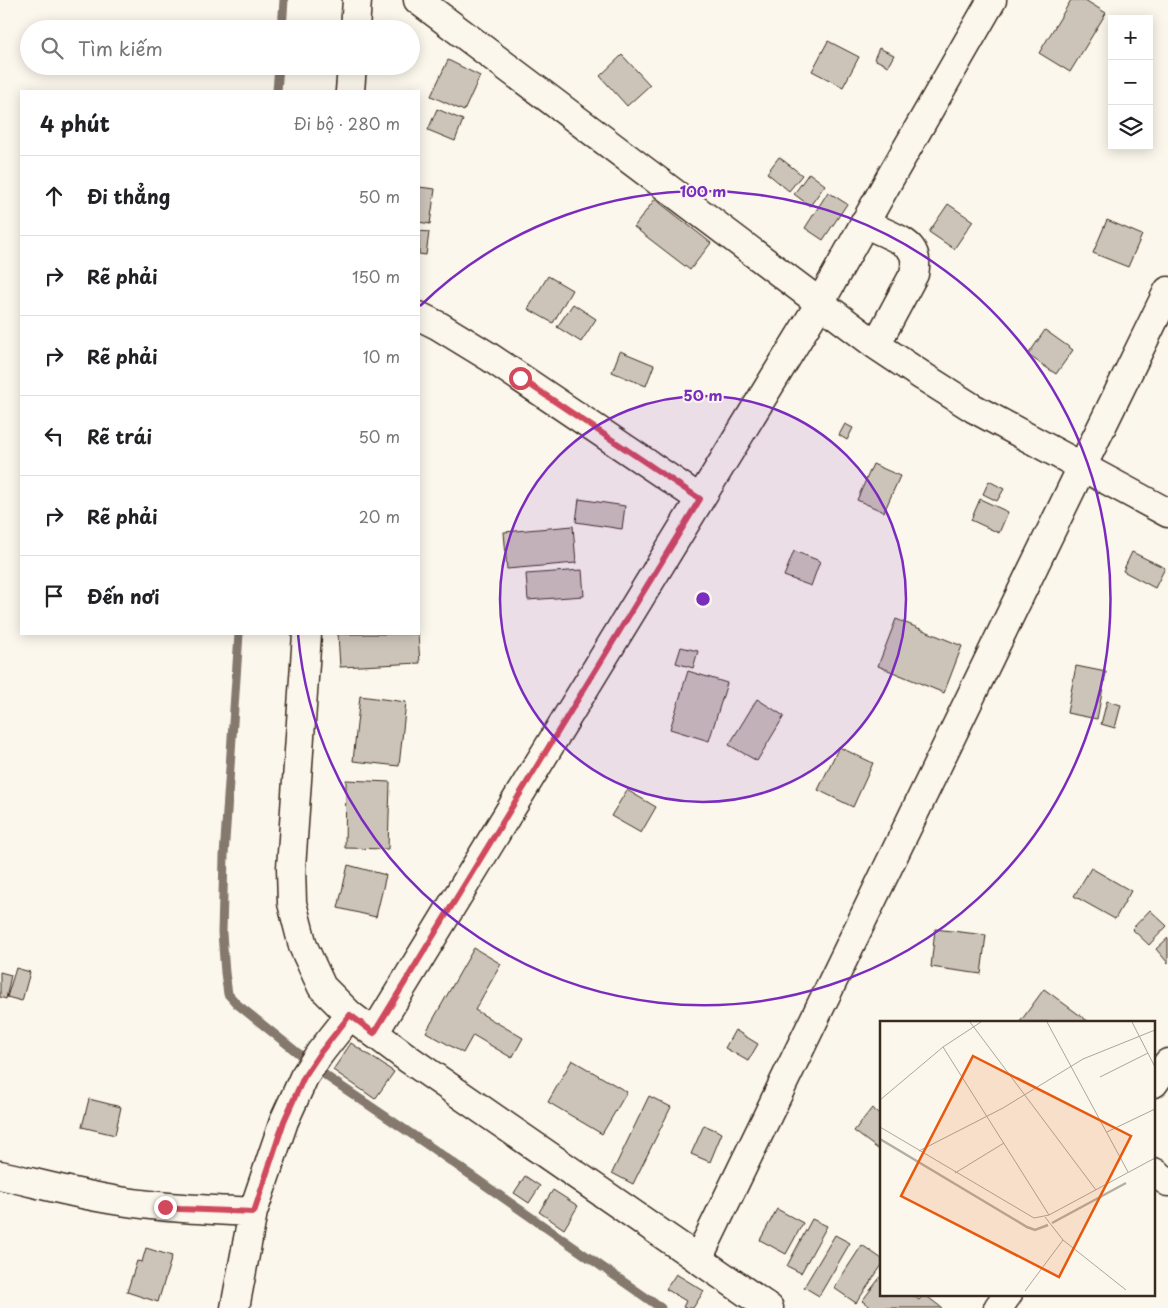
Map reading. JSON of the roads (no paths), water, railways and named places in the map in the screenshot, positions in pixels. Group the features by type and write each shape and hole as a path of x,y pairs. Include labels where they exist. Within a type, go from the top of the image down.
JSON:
{"street":[{"path":"356,20 357,0"},
{"path":"418,0 820,303 924,377 1018,434 1082,466 1168,513"},
{"path":"374,1033 820,303 992,0"},
{"path":"350,90 351,75"},
{"path":"864,223 904,242 911,248 916,264 914,274 876,344"},
{"path":"698,1259 1168,292"},
{"path":"420,316 488,356 700,499"},
{"path":"307,635 291,868 292,904 303,946 322,987 350,1015 410,1060 769,1308"},
{"path":"235,1308 254,1212 284,1121 304,1077 350,1015"},
{"path":"1156,1080 1168,1063"},
{"path":"1156,1173 1168,1182"},
{"path":"0,1175 119,1201 180,1209 254,1212"},
{"path":"998,1308 1007,1296"}],"waterway":[{"path":"283,20 284,0"},
{"path":"277,90 278,75"},
{"path":"239,635 224,856 222,933 228,994 237,1004 329,1078 661,1308"}]}
